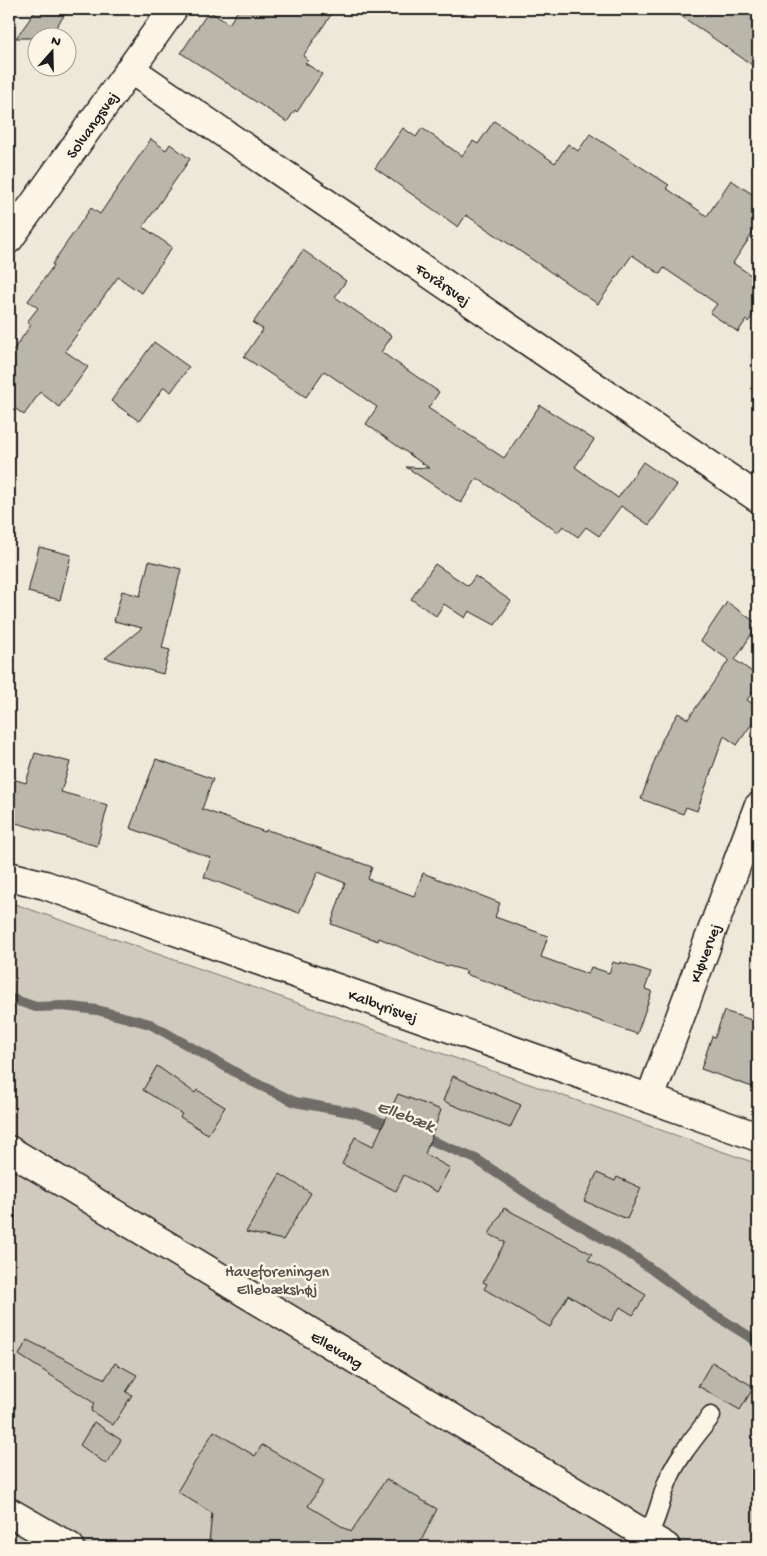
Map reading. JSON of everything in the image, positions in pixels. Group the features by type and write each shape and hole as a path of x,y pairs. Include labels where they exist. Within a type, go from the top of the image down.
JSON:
{"street":[{"name":"Solvangsvej","path":"9,239 173,9"},
{"name":"Forårsvej","path":"130,69 758,498"},
{"name":"Kløvervej","path":"650,1098 758,807"},
{"name":"Kalbyrisvej","path":"9,876 45,885 758,1137"},
{"name":"Ellevang","path":"9,1150 656,1542"},
{"path":"9,1512 70,1547"}],"lane":[{"path":"656,1542 653,1526 670,1476 688,1446 711,1416"}],"green space":[{"name":"Haveforeningen Ellebækshøj","path":"9,902 758,1164 758,1547 9,1547"}],"building":[{"path":"37,9 69,9 55,28 28,28 28,38 16,38"},
{"path":"239,9 335,9 303,56 308,60 305,63 322,74 297,112 295,110 287,122 181,53 209,11 229,24"},
{"path":"671,9 758,9 758,69"},
{"path":"494,121 555,163 568,144 578,151 590,134 669,185 666,188 707,216 731,180 758,198 758,225 733,263 758,280 758,307 748,322 746,320 738,332 710,313 717,304 664,268 660,274 632,255 598,304 466,215 458,227 375,168 403,128 416,137 422,128 462,156 473,141 478,144"},
{"path":"151,139 166,150 170,144 190,159 143,227 172,247 141,293 118,277 65,351 88,367 59,407 40,392 24,415 9,404 9,356 31,325 27,322 38,308 28,301 91,208 100,214"},
{"path":"303,250 346,281 335,297 392,336 381,352 439,392 428,408 504,458 540,405 594,440 575,467 618,498 643,462 677,485 649,525 621,506 599,536 586,527 578,537 563,526 558,532 477,478 461,503 406,467 429,468 366,424 377,407 324,371 306,397 244,357 263,329 253,323"},
{"path":"154,342 189,367 171,392 164,387 139,421 111,401"},
{"path":"39,547 71,555 60,600 28,592"},
{"path":"149,561 181,569 162,648 170,650 163,674 105,658 142,628 114,621 122,591 140,596"},
{"path":"435,564 468,586 475,576 511,601 495,625 469,611 465,618 444,604 436,616 411,599"},
{"path":"727,602 758,624 735,660 758,676 758,684 747,700 758,707 758,715 737,745 724,736 697,811 686,807 683,814 641,799 662,740 678,713 688,719 729,660 701,641"},
{"path":"35,753 70,762 61,792 108,805 97,846 9,821 9,778 26,783"},
{"path":"156,759 213,779 202,809 372,867 368,879 414,896 423,873 500,903 495,917 548,936 541,957 588,974 591,967 609,973 613,962 619,964 620,962 651,972 645,989 652,991 637,1034 465,974 467,971 437,963 379,938 378,941 331,924 345,883 318,872 299,913 204,877 211,858 130,828"},
{"path":"724,1011 758,1022 758,1089 701,1069 712,1036 715,1037"},
{"path":"157,1066 195,1093 197,1090 225,1107 208,1134 180,1117 182,1114 143,1090"},
{"path":"453,1076 521,1105 510,1128 443,1101"},
{"path":"398,1094 441,1110 425,1154 450,1168 437,1192 404,1175 396,1191 342,1164 355,1137 373,1146"},
{"path":"597,1173 615,1181 617,1177 641,1188 627,1219 584,1201"},
{"path":"280,1174 311,1193 283,1240 246,1232"},
{"path":"504,1208 592,1254 588,1260 646,1295 633,1315 620,1307 611,1321 568,1295 550,1327 484,1289 487,1284 483,1282 505,1242 489,1234"},
{"path":"27,1340 105,1379 115,1363 137,1375 126,1392 132,1395 113,1425 91,1411 94,1403 19,1355"},
{"path":"712,1362 754,1387 740,1410 698,1386"},
{"path":"94,1422 121,1440 106,1464 80,1445"},
{"path":"214,1431 255,1456 262,1445 324,1481 308,1506 351,1532 386,1479 437,1509 418,1547 241,1547 209,1543 212,1513 178,1492 178,1490"}],"waterway":[{"name":"Ellebæk","path":"9,998 36,1007 63,1006 97,1010 150,1024 251,1081 295,1102 355,1113 395,1127"},
{"name":"Ellebæk","path":"418,1135 476,1159 534,1198 636,1258 710,1312 758,1342"}]}
